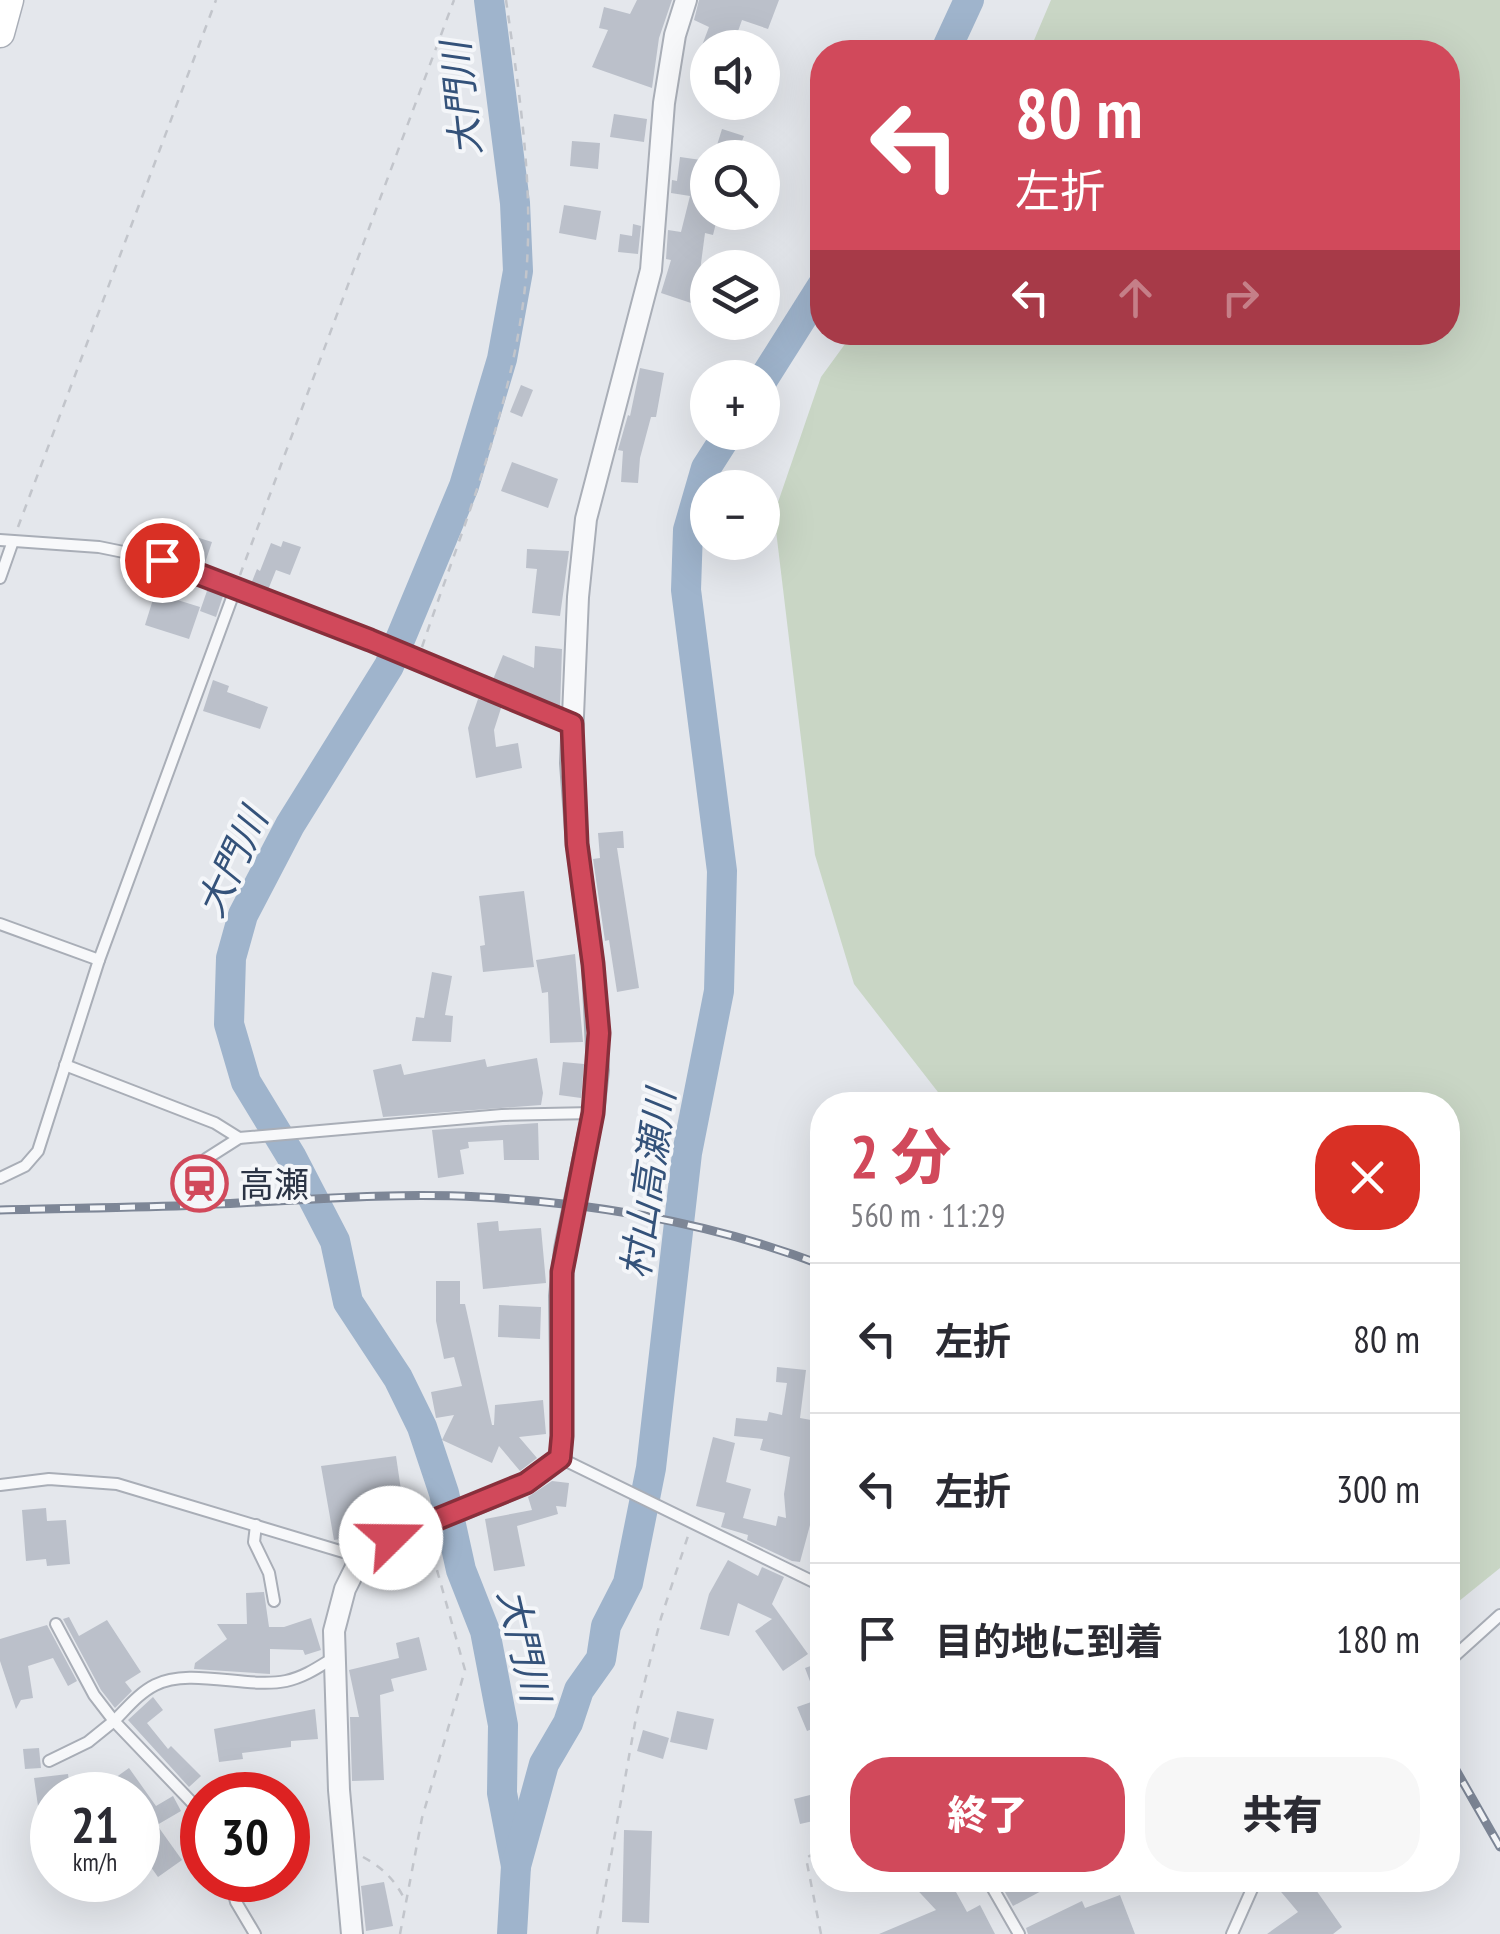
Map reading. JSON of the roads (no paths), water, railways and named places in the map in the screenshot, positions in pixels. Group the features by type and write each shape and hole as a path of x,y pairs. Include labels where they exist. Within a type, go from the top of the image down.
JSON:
{"main road":[{"path":"0,33 9,0"}],"street":[{"path":"352,1934 339,1790 335,1618 361,1558 391,1538 526,1483 560,1458 560,1296 565,1249 593,1113 599,1033 577,844 572,724 578,597 586,518 651,270 664,103 686,0"}],"lane":[{"path":"0,540 99,547 162,560 572,724"},
{"path":"0,578 13,541"},
{"path":"0,1178 25,1166 38,1151 99,960 236,587"},
{"path":"0,924 99,960"},
{"path":"65,1064 215,1123 239,1138"},
{"path":"207,1166 206,1159 239,1138 502,1115 593,1113"},
{"path":"560,1458 810,1578"},
{"path":"0,1485 49,1480 117,1484 361,1558"},
{"path":"256,1525 254,1542 269,1573 274,1601"},
{"path":"1460,1651 1500,1615"},
{"path":"56,1624 94,1695 180,1789"},
{"path":"49,1761 88,1742 158,1683 194,1678 267,1683 288,1680 308,1674 335,1657"},
{"path":"995,1892 1019,1934"},
{"path":"1232,1934 1251,1892"},
{"path":"236,1902 254,1934"}],"waterway":[{"name":"大門川","path":"489,0 515,203 518,271 502,359 464,486 389,666 290,825 243,915 231,958 229,1024 246,1082 291,1156 335,1241 348,1302 398,1378 422,1427 444,1493 461,1570 485,1631 503,1725 502,1793 516,1866"},
{"name":"村山高瀬川","path":"951,40 969,0"},
{"name":"村山高瀬川","path":"775,360 810,305"},
{"name":"村山高瀬川","path":"512,1934 516,1866 544,1764 568,1723 579,1690 601,1659 606,1626 628,1583 651,1468 687,1153 719,991 722,871 686,590 688,530 706,468 718,450"}],"railway":[{"path":"0,1210 374,1196 480,1197 567,1204 654,1218 740,1238 810,1261"},
{"path":"1460,1777 1500,1847"}],"place":[{"name":"高瀬","path":"200,1184"}]}
